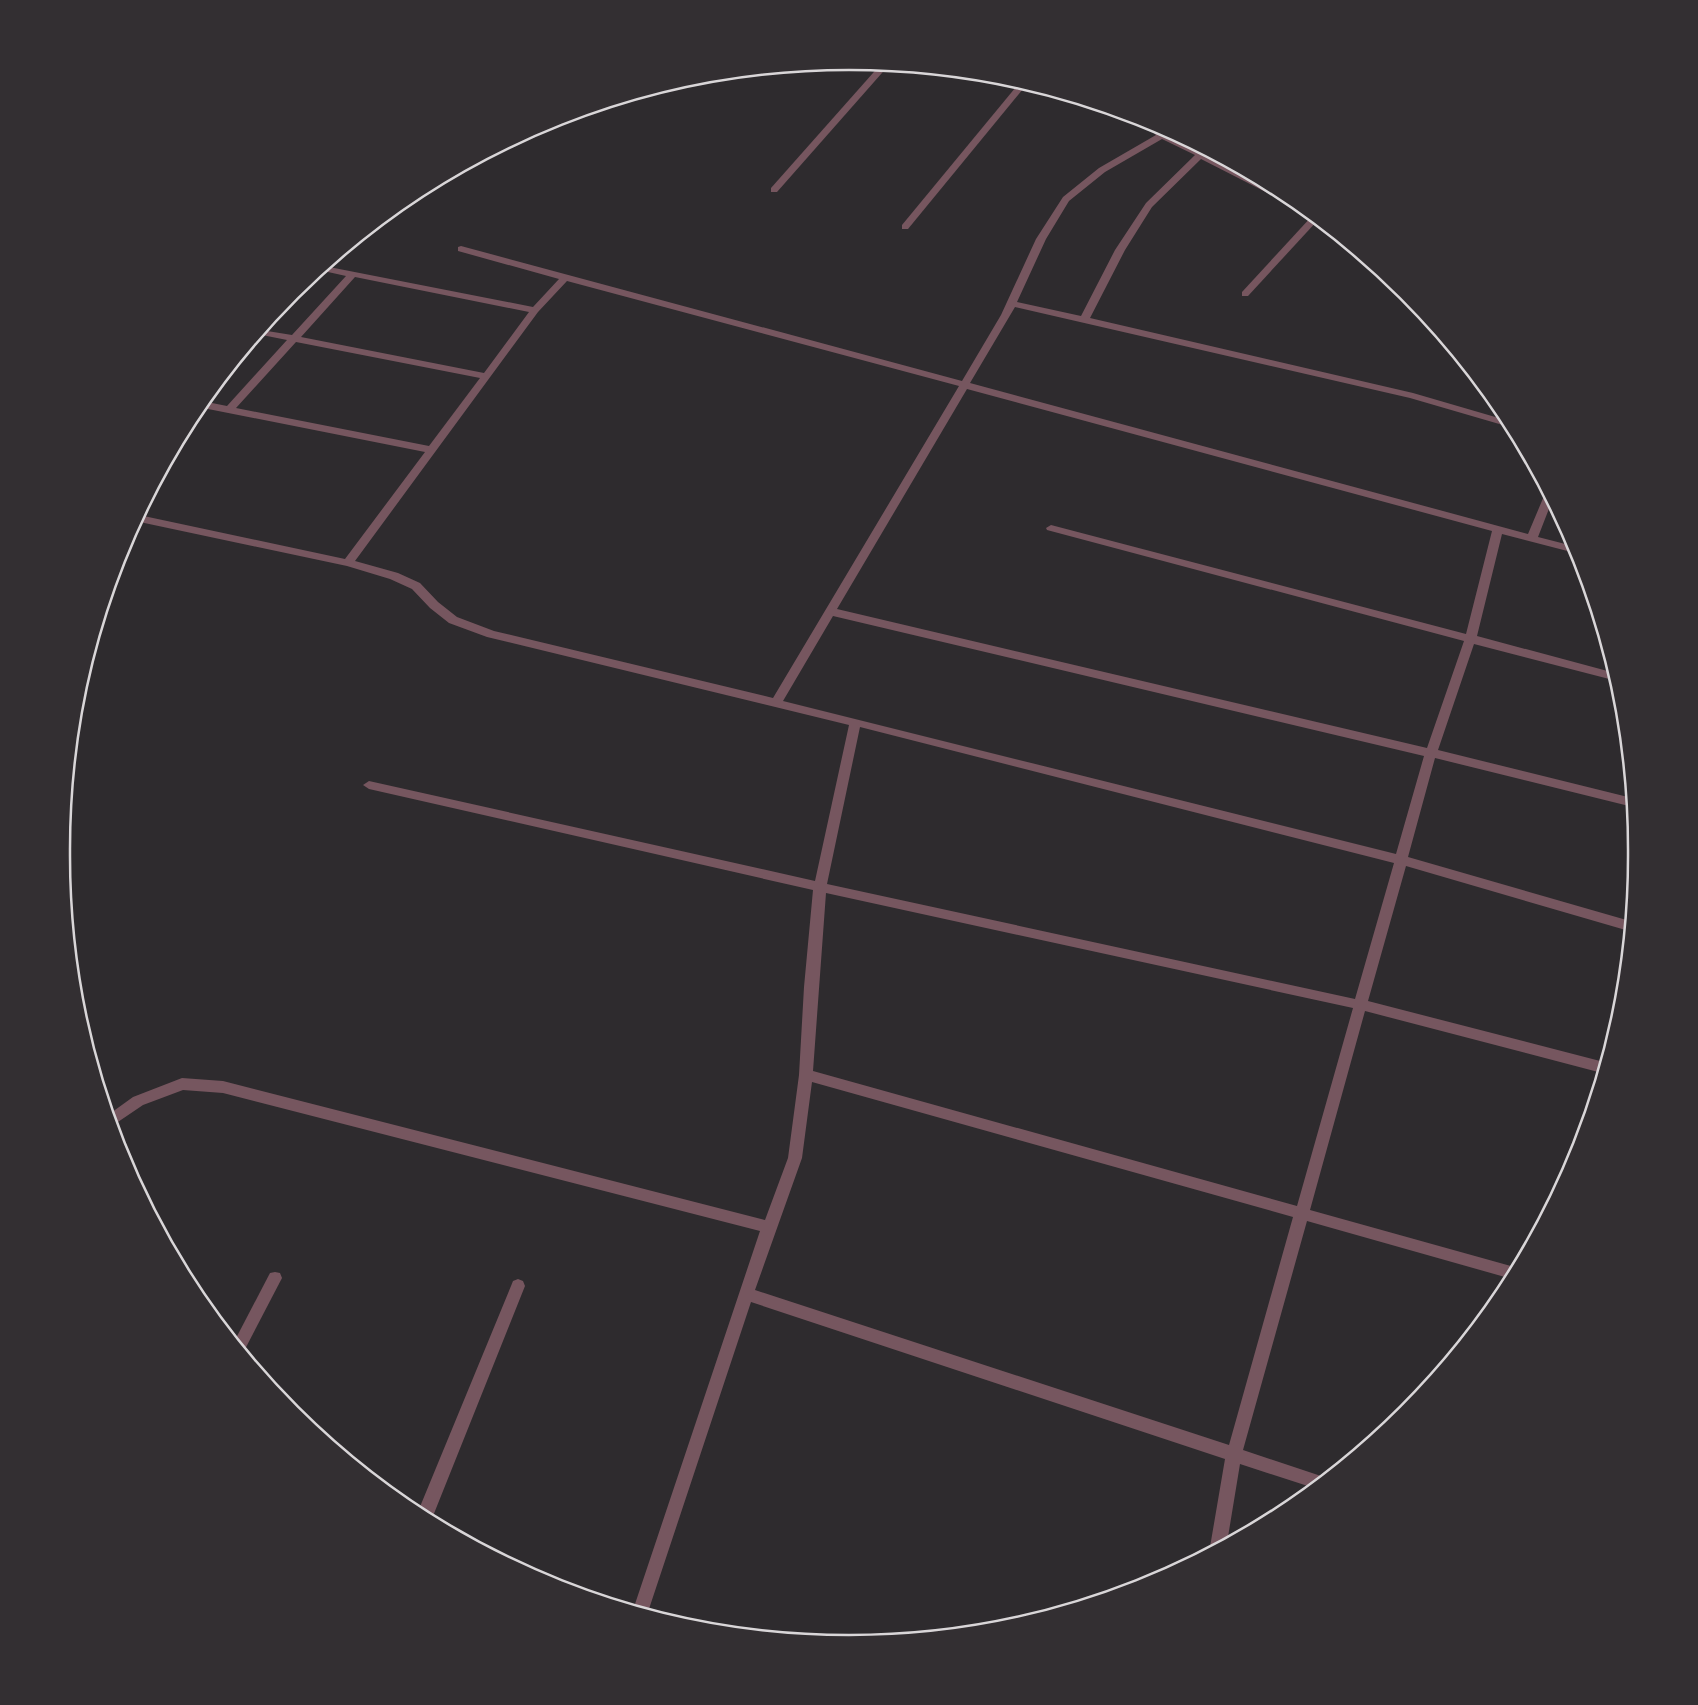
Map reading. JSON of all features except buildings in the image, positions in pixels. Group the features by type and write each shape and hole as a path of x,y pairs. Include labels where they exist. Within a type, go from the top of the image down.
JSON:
{"street":[{"path":"774,190 879,71"},
{"path":"905,227 1018,89"},
{"path":"776,703 965,385 1011,303 1041,239 1066,199 1102,170 1161,135"},
{"path":"1191,149 1241,176"},
{"path":"1084,320 1120,250 1149,205 1200,154"},
{"path":"1245,294 1311,222"},
{"path":"461,249 1568,548"},
{"path":"328,269 535,310"},
{"path":"229,410 353,274"},
{"path":"348,563 535,310 566,277"},
{"path":"1011,303 1413,396 1501,422"},
{"path":"265,333 486,376"},
{"path":"208,406 432,450"},
{"path":"1532,538 1547,502"},
{"path":"143,519 348,563 394,576 416,586 434,605 453,620 491,634 855,722 1401,860 1624,924"},
{"path":"1051,528 1608,675"},
{"path":"1219,1541 1234,1454 1431,753 1470,638 1498,528"},
{"path":"830,611 1431,753 1626,803"},
{"path":"642,1607 769,1227 795,1158 806,1075 820,887 855,722"},
{"path":"369,785 820,887 1361,1005 1598,1067"},
{"path":"806,1075 1508,1271"},
{"path":"115,1117 138,1101 182,1084 223,1087 769,1227"},
{"path":"242,1343 275,1278"},
{"path":"427,1511 518,1286"},
{"path":"748,1294 1314,1481"}]}
